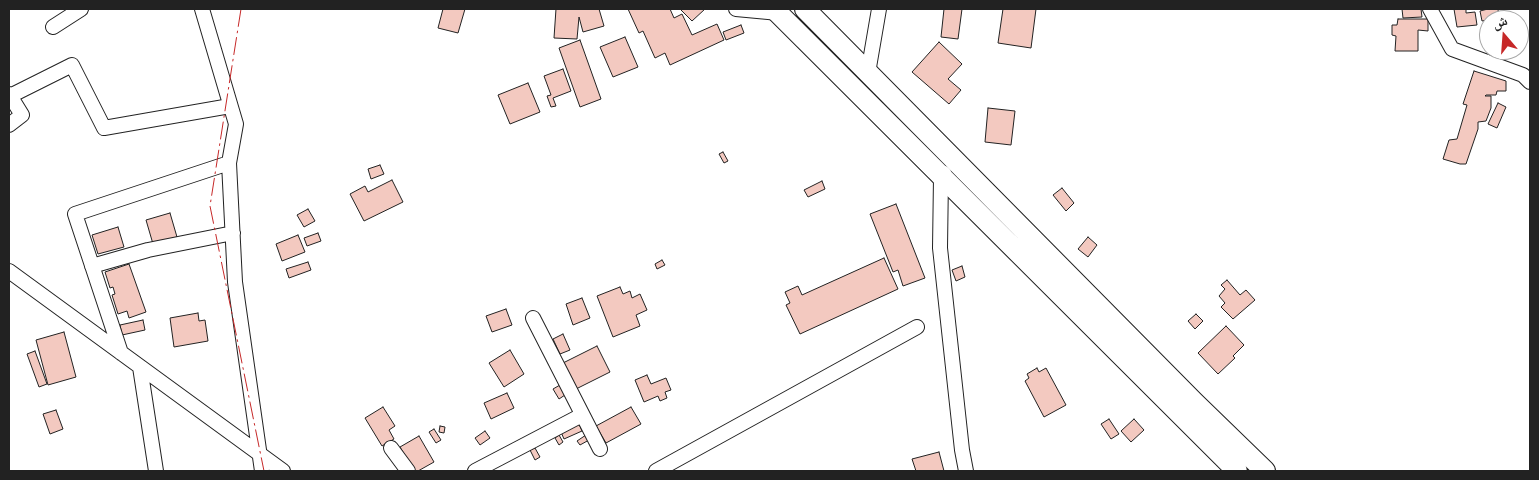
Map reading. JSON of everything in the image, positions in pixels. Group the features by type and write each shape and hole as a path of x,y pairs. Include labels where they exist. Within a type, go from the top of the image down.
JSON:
{"highway":[{"path":"805,9 1194,402 1265,471"},
{"path":"776,11 1237,471"}],"street":[{"path":"53,27 81,9"},
{"path":"202,9 236,124 229,163 235,282 262,471"},
{"path":"736,9 776,11"},
{"path":"868,73 879,9"},
{"path":"1430,9 1452,49 1524,75 1530,82"},
{"path":"9,125 22,115 9,95 72,65 104,128 230,106"},
{"path":"954,160 942,177 940,248 962,450 966,471"},
{"path":"120,353 75,214 229,163"},
{"path":"92,266 148,250 233,233"},
{"path":"9,271 283,471"},
{"path":"533,318 600,449"},
{"path":"656,471 917,326"},
{"path":"140,367 156,471"},
{"path":"474,471 582,415"},
{"path":"391,448 408,471"}],"building":[{"path":"443,9 465,9 458,33 438,28"},
{"path":"556,9 599,9 604,26 583,32 579,17 577,39 554,38"},
{"path":"628,9 670,9 674,18 682,14 692,35 717,24 724,40 670,65 665,53 655,58 643,31 639,33"},
{"path":"680,9 705,9 692,21"},
{"path":"944,9 962,9 958,39 941,37"},
{"path":"1003,9 1036,9 1031,48 998,43"},
{"path":"1402,9 1421,9 1422,17 1403,18"},
{"path":"1454,9 1466,9 1466,13 1475,12 1477,25 1457,27"},
{"path":"1398,19 1428,19 1428,31 1418,30 1418,51 1395,51 1396,36 1392,35 1392,25 1397,25"},
{"path":"741,25 744,33 726,40 723,32"},
{"path":"625,37 638,67 613,77 600,47"},
{"path":"580,40 601,99 580,107 559,48"},
{"path":"939,42 962,64 948,79 961,90 949,104 912,72"},
{"path":"563,69 571,91 553,98 556,106 551,107 547,96 551,95 544,76"},
{"path":"1474,71 1506,81 1506,91 1497,91 1496,95 1485,96 1491,96 1491,108 1486,121 1478,122 1478,129 1466,164 1460,164 1443,159 1449,140 1457,139 1467,105 1463,104"},
{"path":"528,83 540,112 510,124 498,95"},
{"path":"1498,103 1506,107 1497,128 1488,124"},
{"path":"988,108 1015,111 1011,145 985,142"},
{"path":"723,152 728,161 724,163 719,154"},
{"path":"380,165 384,174 371,179 368,169"},
{"path":"392,180 403,202 364,221 350,194 365,186 368,192"},
{"path":"822,181 825,189 808,197 804,190"},
{"path":"1062,188 1074,203 1066,211 1053,195"},
{"path":"896,204 925,278 903,286 898,270 893,272 870,214"},
{"path":"308,209 315,221 304,227 297,215"},
{"path":"170,213 177,237 153,244 146,220"},
{"path":"118,227 124,247 98,254 92,235"},
{"path":"318,233 321,241 307,246 304,238"},
{"path":"298,235 305,252 282,261 276,244"},
{"path":"1088,237 1097,245 1088,257 1078,249"},
{"path":"884,258 898,289 800,334 786,305 790,303 785,292 798,286 802,295"},
{"path":"662,260 665,265 657,269 655,264"},
{"path":"308,262 311,270 289,278 286,269"},
{"path":"129,264 146,312 129,318 127,311 118,314 112,295 115,294 113,287 110,288 105,272"},
{"path":"962,266 965,277 956,281 952,270"},
{"path":"1227,280 1240,295 1246,290 1255,300 1233,319 1221,307 1225,303 1219,296 1225,289 1221,285"},
{"path":"620,287 623,294 630,291 632,298 640,294 647,310 636,315 640,326 613,337 597,296"},
{"path":"582,298 590,318 573,325 566,304"},
{"path":"506,309 512,325 492,332 486,316"},
{"path":"198,313 199,321 205,320 208,341 174,347 170,318"},
{"path":"1196,314 1203,321 1195,329 1188,321"},
{"path":"143,320 145,330 122,335 120,325"},
{"path":"1226,326 1244,345 1233,356 1235,358 1218,374 1198,353"},
{"path":"64,332 76,377 48,385 36,340"},
{"path":"563,334 570,350 560,354 553,339"},
{"path":"597,346 610,372 574,390 561,364"},
{"path":"510,350 524,374 504,387 489,363"},
{"path":"35,351 47,384 39,387 27,354"},
{"path":"1037,368 1039,372 1046,368 1066,405 1044,417 1025,381 1029,378 1027,374"},
{"path":"647,375 651,384 666,378 671,390 665,392 667,398 660,401 658,396 644,402 635,380"},
{"path":"560,385 565,395 559,399 553,389"},
{"path":"507,393 514,408 491,419 484,403"},
{"path":"383,407 395,426 389,430 394,439 382,446 365,418"},
{"path":"631,407 641,424 606,443 596,426"},
{"path":"56,410 63,429 50,434 43,414"},
{"path":"1109,419 1119,434 1111,439 1101,424"},
{"path":"1134,419 1144,430 1131,442 1121,431"},
{"path":"579,424 582,431 564,439 561,432"},
{"path":"440,426 445,427 444,433 439,432"},
{"path":"434,429 441,440 436,443 429,432"},
{"path":"485,431 490,438 480,445 475,438"},
{"path":"559,435 563,442 559,445 555,438"},
{"path":"586,435 589,440 580,445 577,441"},
{"path":"419,436 434,462 418,471 414,471 400,447"},
{"path":"535,448 540,457 535,460 530,450"},
{"path":"939,452 944,471 916,471 912,459"}],"power":[{"path":"241,9 210,206 264,471"}]}
